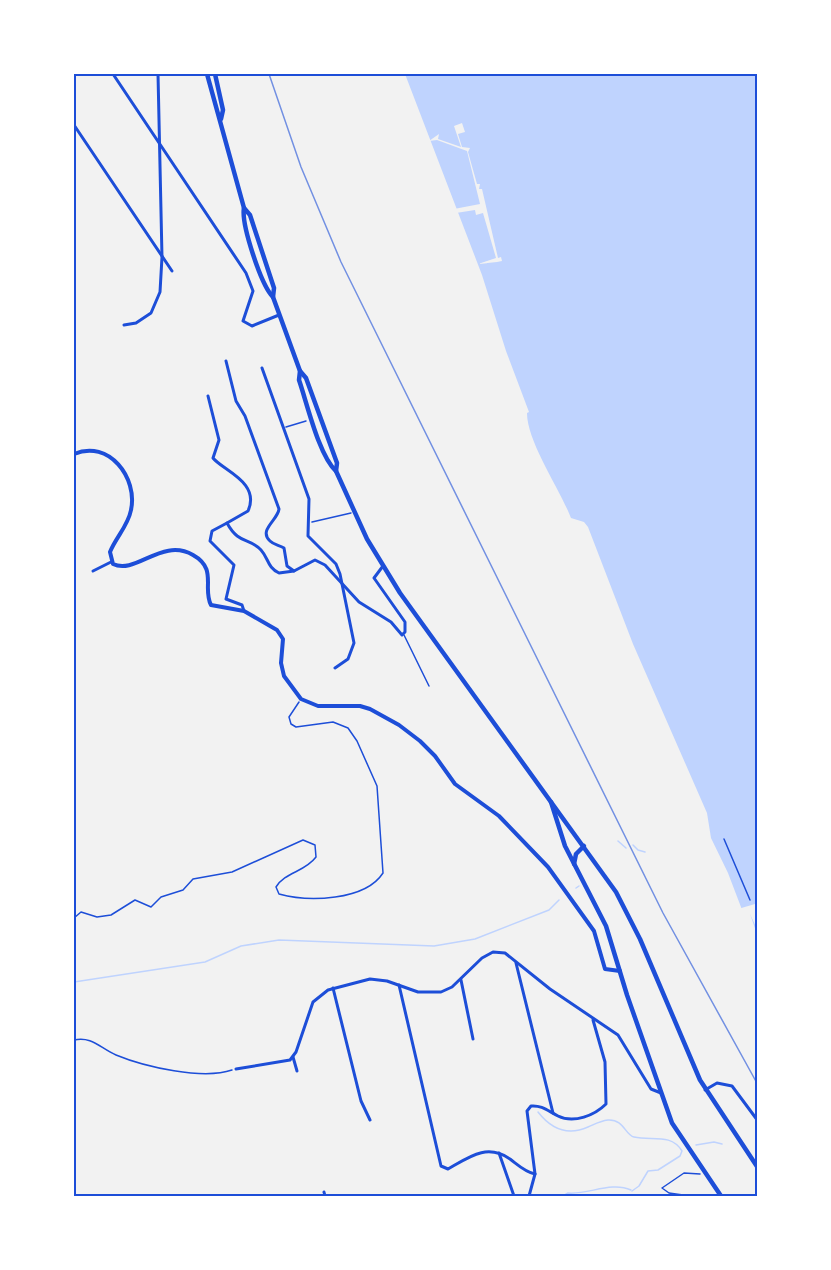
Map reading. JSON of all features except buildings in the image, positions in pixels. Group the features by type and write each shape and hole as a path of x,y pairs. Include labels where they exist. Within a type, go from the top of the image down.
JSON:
{"main road":[{"path":"207,74 215,112 221,119 244,208 242,217 267,291 273,297 300,372 306,378 337,463 336,471"},
{"path":"215,74 223,110 221,119"},
{"path":"300,372 299,380 330,465 336,471 383,566 616,892 640,939 683,1044 705,1090 758,1168"},
{"path":"74,454 90,449 102,451 114,459 130,487 132,500 130,514 112,547 111,562 117,566 125,566 161,551 185,551 197,557 207,569 210,584 208,598 211,605 244,611 272,625 281,635 284,676 301,699 318,706 351,705 370,709 399,725 420,741 435,756 455,784 499,816 535,851 594,931 603,966 609,971 620,971"},
{"path":"551,799 554,816 574,864 606,926 661,1094 676,1130 721,1197"},
{"path":"574,864 576,854 584,846"}],"street":[{"path":"113,74 246,273 252,291 243,321 252,326 279,315"},
{"path":"124,325 145,319 156,307 160,292 162,257 158,74"},
{"path":"74,125 172,271"},
{"path":"226,361 236,401 245,416 279,509 278,515 267,528 267,536 270,541 284,549 287,566 294,572"},
{"path":"262,368 309,499 308,536 337,567 343,586 354,643 348,659 335,668"},
{"path":"208,396 219,440 213,458 242,481 250,505 248,511 212,531 210,541 234,565 233,579 226,597 230,602 242,605 244,611"},
{"path":"227,523 236,537 261,550 268,565 275,572 285,574 294,572 317,560 325,565 358,602 388,620 399,634 404,634 405,622 374,578 383,566"},
{"path":"93,571 111,562"},
{"path":"297,1071 293,1057 313,1002 333,988 370,979 418,992 441,992 460,980 482,958 493,952 505,953 618,1035 651,1089 661,1094"},
{"path":"516,961 553,1113"},
{"path":"460,980 473,1039"},
{"path":"399,985 441,1166 448,1169 481,1151 499,1153 526,1171 535,1174"},
{"path":"333,988 361,1101 370,1120"},
{"path":"529,1197 535,1174 527,1111 531,1106 540,1106 570,1120 582,1118 606,1104 605,1062 593,1018"},
{"path":"236,1069 280,1063 293,1057"},
{"path":"705,1090 717,1083 732,1086 758,1121"},
{"path":"499,1153 513,1197"}],"lane":[{"path":"404,634 429,686"}],"path":[{"path":"283,428 305,423 305,418 312,416"},
{"path":"307,524 355,512"},
{"path":"74,918 81,912 97,916 111,915 132,900 151,907 161,897 183,890 193,879 232,872 303,840 315,844 316,857 305,869 281,880 276,886 279,894 296,898 326,899 373,884 383,873 377,786 354,733 341,724 329,722 296,727 291,724 289,717 301,699"},
{"path":"724,839 750,900"},
{"path":"74,1040 89,1039 128,1059 201,1076 213,1076 236,1069"},
{"path":"690,1197 669,1193 662,1188 684,1173 705,1173"}],"water":[{"path":"405,74 757,74 757,949 728,873 711,838 707,813 633,644 588,527 584,522 571,518 532,438 528,425 527,413 529,412 506,351 482,275"}],"pier":[{"path":"462,123 465,132 458,134 462,147 470,148 468,152 477,184 480,184 479,189 482,189 498,258 501,257 502,261 478,264 496,258 483,213 476,215 475,210 456,213 454,209 480,204 467,151 437,140 429,141 439,134 438,139 461,147 454,126"},
{"path":"755,904 757,929 750,914 757,934 757,950 747,934 738,909"}],"waterway":[{"path":"618,841 626,848"},
{"path":"633,845 645,852"},
{"path":"74,982 205,962 241,946 279,940 434,946 475,939 549,910 559,900"},
{"path":"538,1112 549,1123 561,1130 581,1130 602,1121 613,1120 621,1124 631,1136 667,1140 678,1145 682,1151 680,1156 658,1170 648,1171 639,1186 632,1191"},
{"path":"696,1145 714,1142 722,1144"},
{"path":"563,1196 568,1193 616,1187 631,1190"}],"railway":[{"path":"269,74 301,167 341,262 663,913 758,1085"}]}
